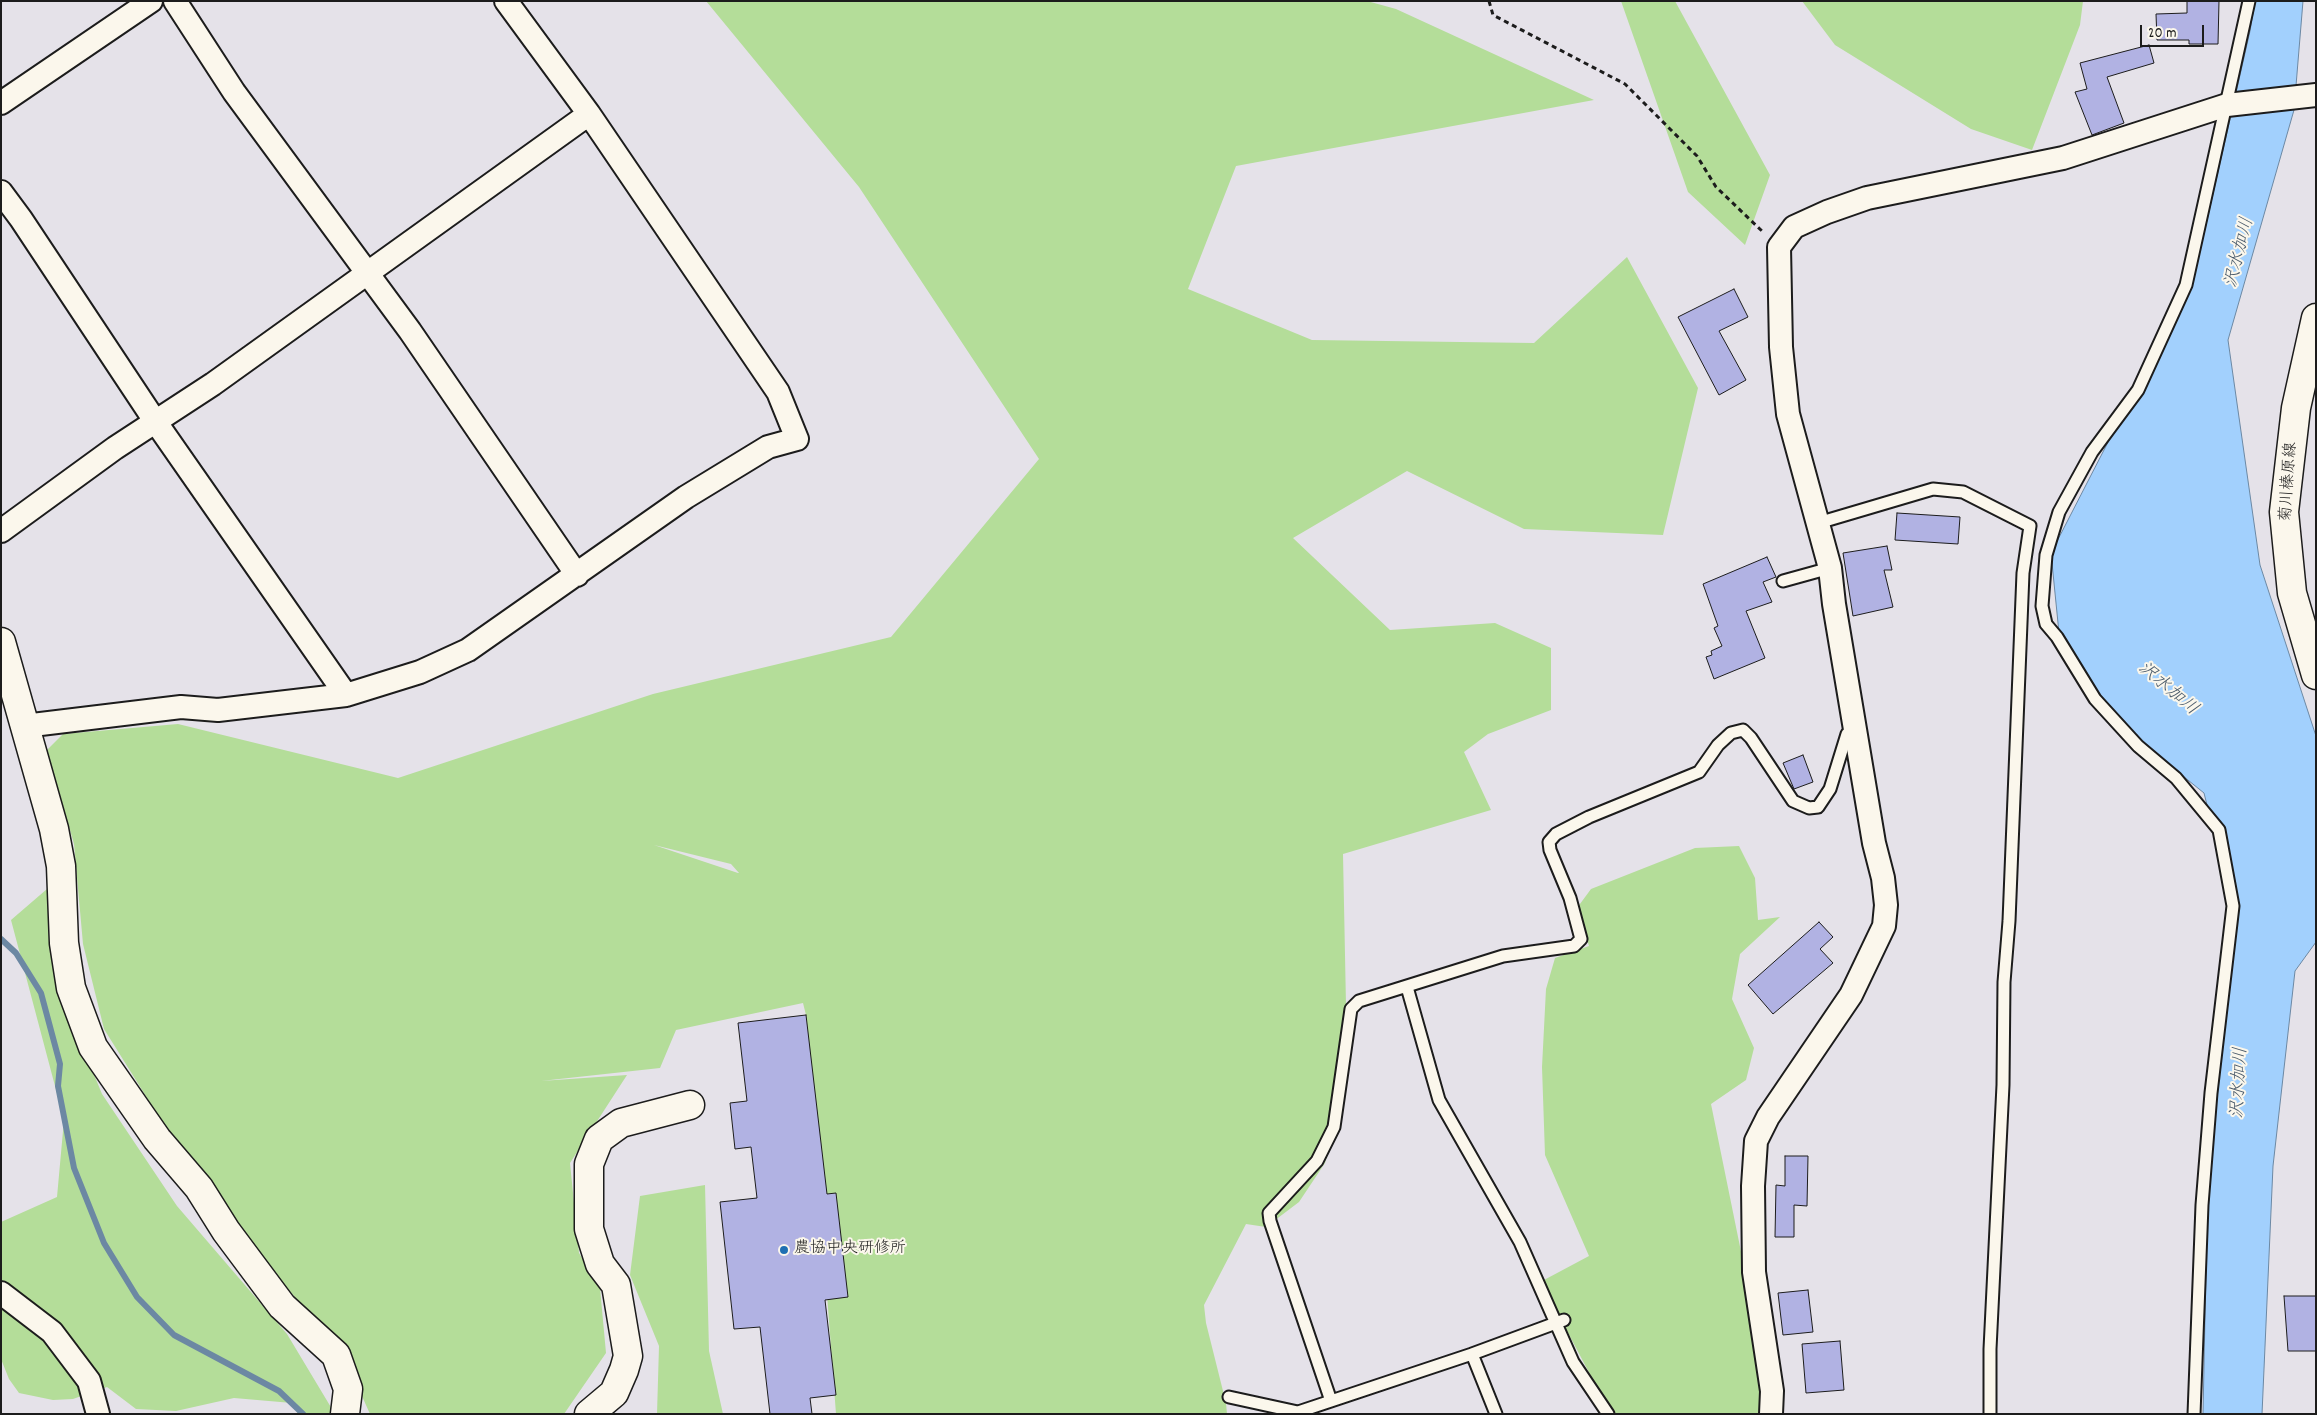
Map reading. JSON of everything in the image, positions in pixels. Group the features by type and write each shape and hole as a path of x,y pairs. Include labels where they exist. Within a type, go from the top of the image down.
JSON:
{"street":[{"path":"1,103 151,1"},
{"path":"175,1 234,92 466,411 577,575"},
{"path":"24,726 181,707 218,710 346,696 420,672 468,650 686,497 768,447 797,439 778,392 589,114 506,1"},
{"path":"1771,1414 1772,1391 1754,1272 1753,1186 1756,1141 1768,1118 1852,996 1884,926 1886,905 1883,878 1874,844 1834,604 1830,568 1788,414 1781,347 1779,247 1794,228 1827,212 1867,198 2063,158 2228,105 2316,95"},
{"path":"1,531 155,421 213,384 366,272 589,114"},
{"path":"1,192 155,421 346,696"},
{"name":"菊川榛原線","path":"2316,318 2296,408 2284,512 2292,593 2316,674"},
{"path":"1,642 54,829 61,866 64,943 71,988 93,1047 157,1139 199,1188 226,1231 282,1306 336,1355 348,1388 345,1414"},
{"path":"589,1414 614,1393 628,1356 616,1286 600,1264 589,1229 589,1164 599,1139 622,1123 690,1105"},
{"path":"1,1293 52,1332 89,1381 98,1414"}],"lane":[{"path":"2194,1414 2202,1205 2211,1093 2233,906 2220,830 2176,778 2138,746 2095,699 2057,637 2046,624 2042,606 2046,555 2059,512 2092,452 2138,390 2186,285 2228,105 2249,1"},
{"path":"1818,523 1908,494 1933,488 1963,492 2030,526 2023,573 2009,921 2004,982 2003,1085 1990,1350 1990,1414"},
{"path":"1784,582 1830,568"},
{"path":"1331,1401 1270,1221 1269,1213 1317,1161 1334,1126 1351,1009 1359,1000 1407,988 1447,972 1503,956 1574,946 1582,939 1570,898 1550,850 1549,842 1556,834 1589,817 1699,772 1718,744 1731,732 1743,730 1751,738 1793,801 1809,808 1818,807 1830,789 1847,734 1855,728"},
{"path":"1407,988 1439,1100 1520,1242 1560,1322 1573,1362 1608,1414"},
{"path":"1229,1397 1299,1413 1560,1322"},
{"path":"1472,1354 1496,1414"}],"path":[{"path":"1489,1 1492,15 1625,84 1697,156 1716,187 1779,247"}],"green space":[{"path":"706,1 1367,1 1396,9 1594,100 1236,166 1188,289 1312,340 1534,343 1627,257 1698,388 1663,535 1524,529 1407,471 1293,538 1390,630 1495,623 1551,648 1551,710 1488,734 1464,752 1491,810 1343,854 1347,1056 1344,1099 1325,1163 1299,1202 1266,1227 1246,1224 1204,1305 1206,1323 1227,1414 836,1414 806,1015 803,1003 676,1030 660,1068 541,1081 627,1075 570,1163 579,1253 600,1288 606,1353 564,1414 370,1414 345,1358 228,1216 167,1130 104,1029 83,944 74,844 47,750 63,734 178,724 398,778 653,694 891,637 1039,459 859,187","holes":["654,845 731,864 739,873"]},
{"path":"1621,1 1675,1 1770,175 1745,245 1688,192"},
{"path":"1802,1 2083,1 2080,25 2032,150 1971,129 1835,45"},
{"path":"1739,846 1755,878 1758,920 1780,917 1740,954 1732,999 1754,1048 1746,1080 1711,1104 1761,1350 1759,1414 1611,1414 1566,1329 1544,1280 1589,1256 1545,1155 1542,1067 1546,989 1555,958 1589,946 1577,908 1591,889 1695,848"},
{"path":"47,889 61,994 102,1094 177,1206 287,1334 335,1414 298,1414 292,1403 234,1398 176,1411 136,1409 107,1387 73,1399 53,1400 19,1393 9,1379 1,1359 1,1222 57,1197 64,1120 11,920"},
{"path":"705,1185 709,1351 723,1414 657,1414 659,1346 630,1275 640,1196"}],"water":[{"name":"沢水加川","path":"2255,1 2303,1 2294,110 2228,340 2260,565 2316,736 2316,942 2295,971 2273,1166 2262,1414 2203,1414 2208,1169 2237,925 2204,793 2116,722 2059,633 2051,553 2195,273 2250,31"}],"building":[{"path":"2187,1 2219,1 2218,44 2189,44 2189,40 2157,40 2156,14 2187,13"},
{"path":"2149,45 2154,63 2107,77 2124,123 2092,135 2075,92 2087,89 2080,63"},
{"path":"1734,289 1748,317 1719,331 1746,380 1719,395 1678,317"},
{"path":"1897,513 1960,517 1958,544 1895,540"},
{"path":"1887,546 1892,570 1884,570 1893,607 1853,616 1843,553"},
{"path":"1767,557 1776,577 1763,582 1772,602 1746,611 1765,658 1714,679 1706,657 1712,655 1711,651 1722,646 1714,628 1718,626 1703,584"},
{"path":"1803,755 1813,782 1794,789 1783,763"},
{"path":"1819,922 1833,937 1820,949 1833,963 1773,1014 1748,985"},
{"name":"農協中央研修所","path":"806,1015 827,1194 836,1193 848,1297 825,1300 836,1395 810,1398 812,1414 770,1414 760,1327 734,1329 720,1202 757,1198 751,1147 735,1149 730,1103 747,1101 738,1023"},
{"path":"1785,1156 1808,1156 1807,1206 1794,1205 1794,1237 1775,1237 1776,1185 1785,1186"},
{"path":"1808,1290 1813,1332 1783,1335 1778,1293"},
{"path":"2284,1296 2316,1296 2316,1351 2288,1351"},
{"path":"1840,1341 1844,1390 1806,1393 1802,1344"}],"waterway":[{"path":"1,939 16,953 41,993 60,1064 58,1086 74,1168 104,1243 137,1297 174,1335 279,1391 303,1414"}],"place":[{"name":"農協中央研修所","path":"784,1250"}]}
